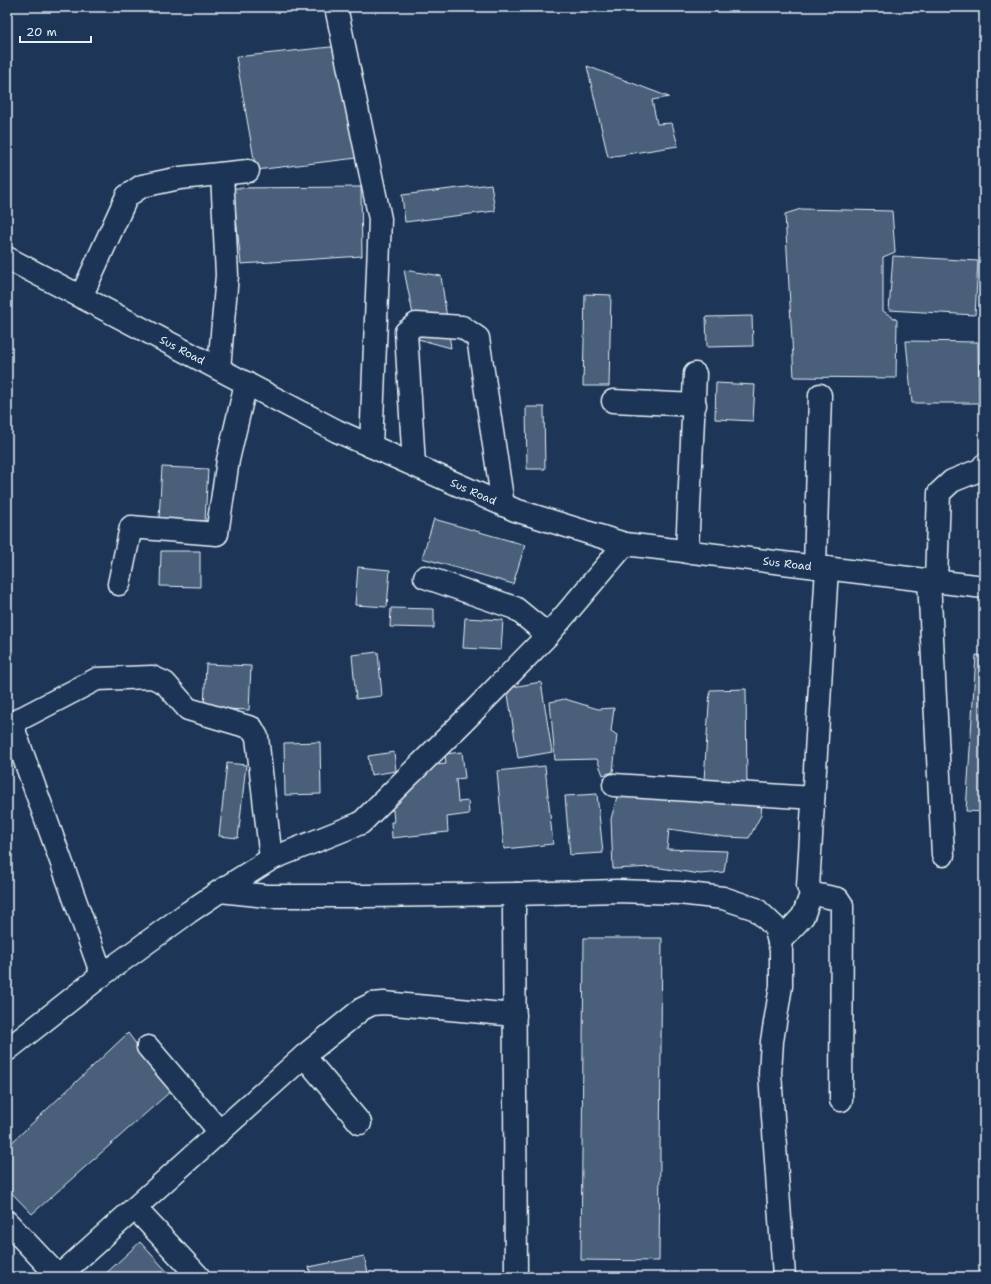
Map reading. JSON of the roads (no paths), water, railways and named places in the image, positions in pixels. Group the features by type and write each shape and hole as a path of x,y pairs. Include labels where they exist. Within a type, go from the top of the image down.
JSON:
{"street":[{"path":"336,7 380,219 371,446"},
{"path":"81,297 127,196 142,186 180,178 248,171"},
{"path":"219,369 227,275 222,174"},
{"name":"Sus Road","path":"7,258 337,431 515,510 625,544 984,587"},
{"path":"414,465 406,332 416,324 462,327 478,338 503,505"},
{"path":"687,552 696,374"},
{"path":"119,584 131,527 216,534 228,460 246,383"},
{"path":"779,942 803,916 812,892 808,882 813,798 821,567 820,395"},
{"path":"613,401 695,405"},
{"path":"943,855 932,581 939,494 952,481 982,469 984,465"},
{"path":"7,1050 102,975 220,891 271,859 361,823 548,636 625,544"},
{"path":"425,577 515,608 548,636"},
{"path":"102,975 15,733 15,725 20,719 96,679 152,677 165,683 188,709 252,728 256,737 271,859"},
{"path":"614,785 813,798"},
{"path":"220,891 266,896 516,894 617,891 679,893 723,898 756,909 775,927 781,950 781,986 772,1040 770,1073 784,1277"},
{"path":"812,892 835,897 841,902 842,905 841,1100"},
{"path":"516,894 514,910 516,1277"},
{"path":"7,1222 58,1277 304,1056 362,1009 372,1004 384,1003 515,1014"},
{"path":"148,1047 220,1132"},
{"path":"304,1056 360,1123"},
{"path":"135,1208 199,1277"}]}
